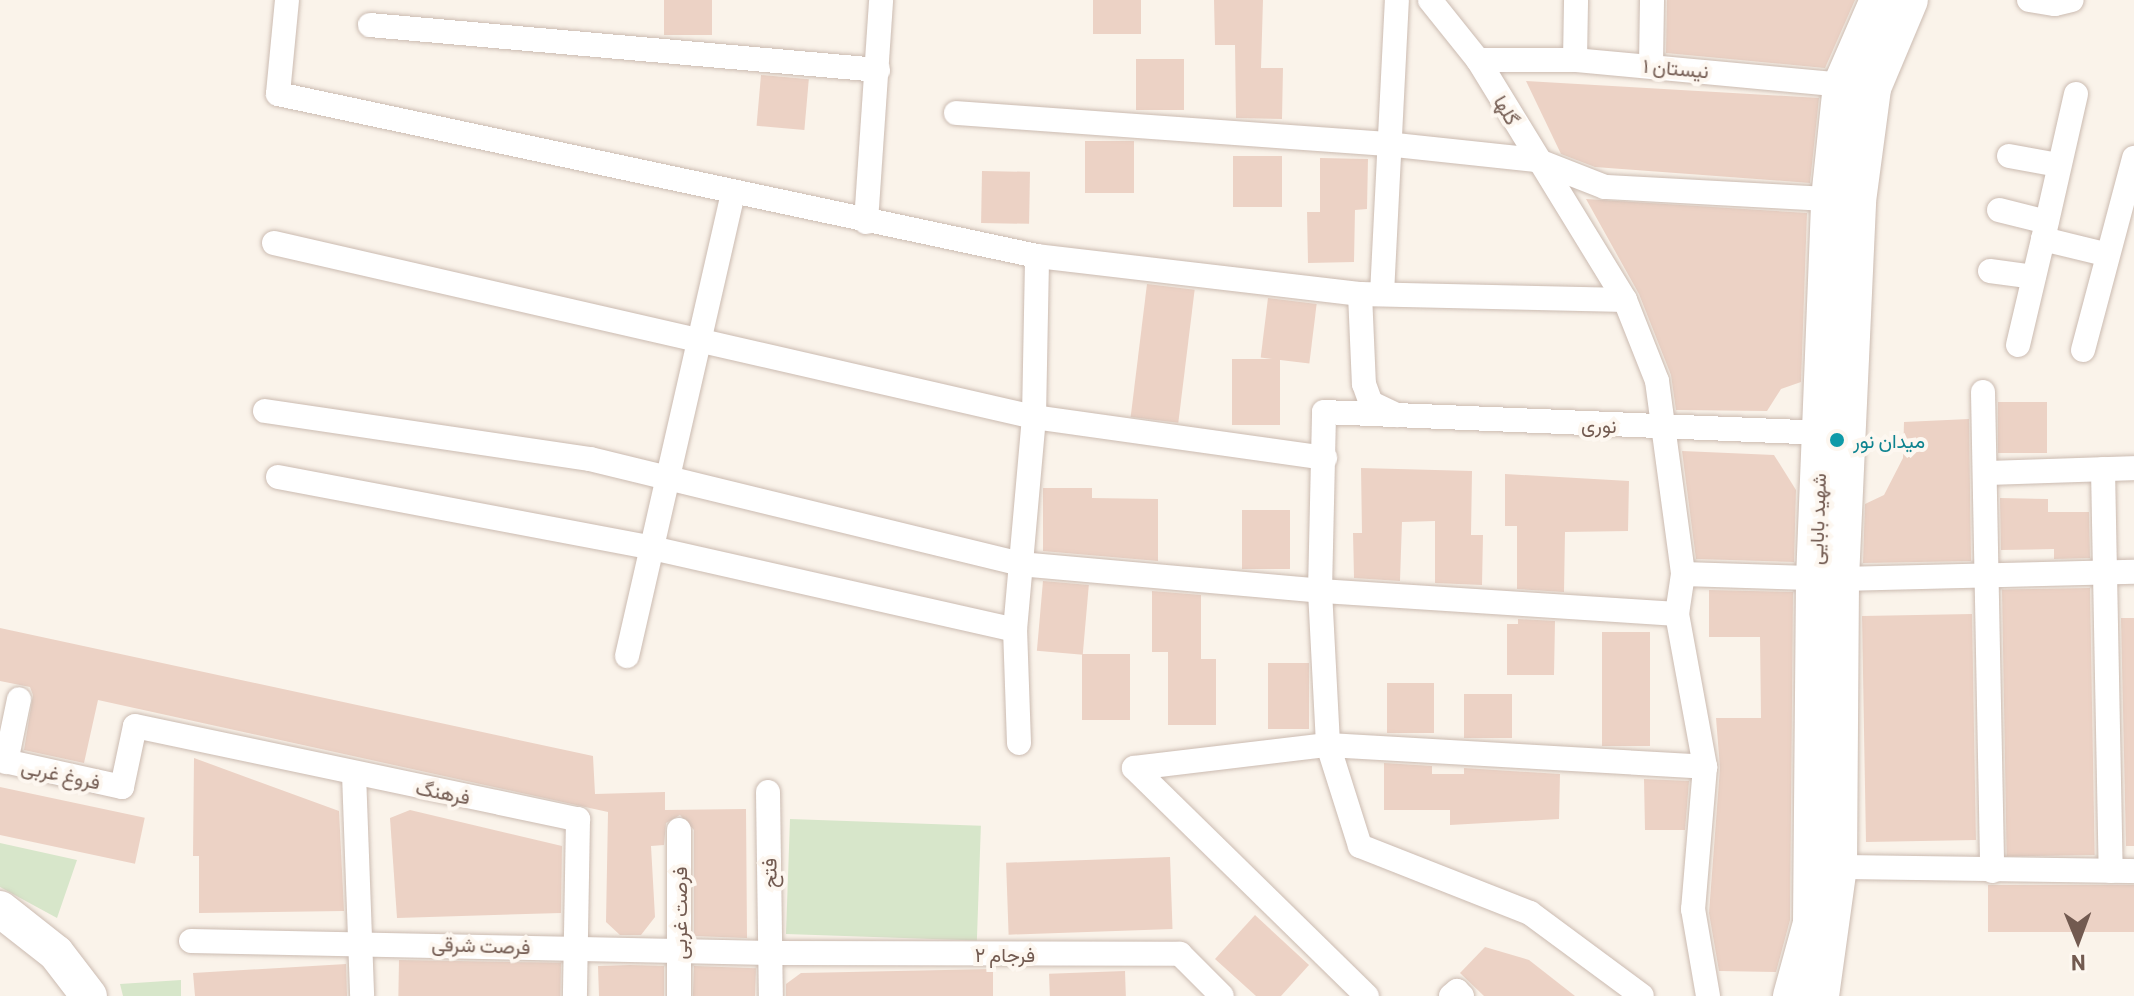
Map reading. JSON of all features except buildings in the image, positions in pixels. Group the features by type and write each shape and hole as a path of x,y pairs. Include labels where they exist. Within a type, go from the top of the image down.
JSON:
{"main road":[{"name":"شهید بابایی","path":"1821,996 1839,867 1819,433 1857,86 1878,0"},
{"name":"شهید بابایی","path":"1857,86 1910,0"},
{"name":"شهید بابایی","path":"1791,996 1811,923 1844,200"},
{"path":"0,909 56,953 89,996"}],"street":[{"path":"287,0 278,94 866,222 1037,256 1371,294 1625,300"},
{"path":"866,222 881,0"},
{"path":"1391,416 1371,403 1364,384 1397,0"},
{"name":"گلها","path":"1430,0 1478,60 1536,160 1625,300 1657,381 1666,428 1683,574 1677,614 1705,767 1693,909 1708,996"},
{"path":"1575,60 1576,0"},
{"path":"1651,65 1652,0"},
{"path":"2029,0 2055,4 2072,0"},
{"path":"370,25 878,70"},
{"name":"نیستان ۱","path":"1478,60 1575,60 1651,65 1857,86"},
{"path":"2018,345 2076,94"},
{"path":"956,113 1386,144 1536,160 1605,187 1844,200"},
{"path":"2009,156 2058,165"},
{"path":"2083,350 2105,254 2133,168"},
{"path":"627,656 733,193"},
{"path":"1999,210 2105,254"},
{"path":"274,243 700,337 1034,417 1325,458 1320,591 1328,745 1360,846 1530,913 1642,996"},
{"path":"1019,743 1015,630 1034,417 1037,256"},
{"path":"1990,271 2034,277"},
{"path":"1983,392 1989,575 1992,871"},
{"path":"265,411 590,459 1020,564 1320,591 1677,614"},
{"name":"نوری","path":"1325,458 1324,412 1819,433"},
{"path":"1985,473 2134,468"},
{"path":"1839,867 2123,871 2103,469"},
{"path":"278,477 652,548 1015,630"},
{"path":"1683,574 1827,579 2134,572"},
{"path":"3,761 19,699"},
{"name":"فرهنگ","path":"122,787 135,726 578,819 575,996"},
{"path":"1367,996 1134,768 1328,745 1705,767"},
{"name":"فروغ غربی","path":"3,761 122,787"},
{"path":"354,774 362,996"},
{"name":"فتح","path":"768,792 771,996"},
{"name":"فرصت غربی","path":"679,830 679,996"},
{"name":"فرصت شرقی","path":"191,941 360,942 770,953"},
{"name":"فرجام ۲","path":"770,953 1180,954 1222,996"}],"green space":[{"path":"790,819 981,826 977,941 786,934"},
{"path":"0,843 77,860 57,918 0,887"},
{"path":"181,980 181,996 123,996 120,984"}],"place":[{"name":"میدان نور","path":"1837,440"}]}
